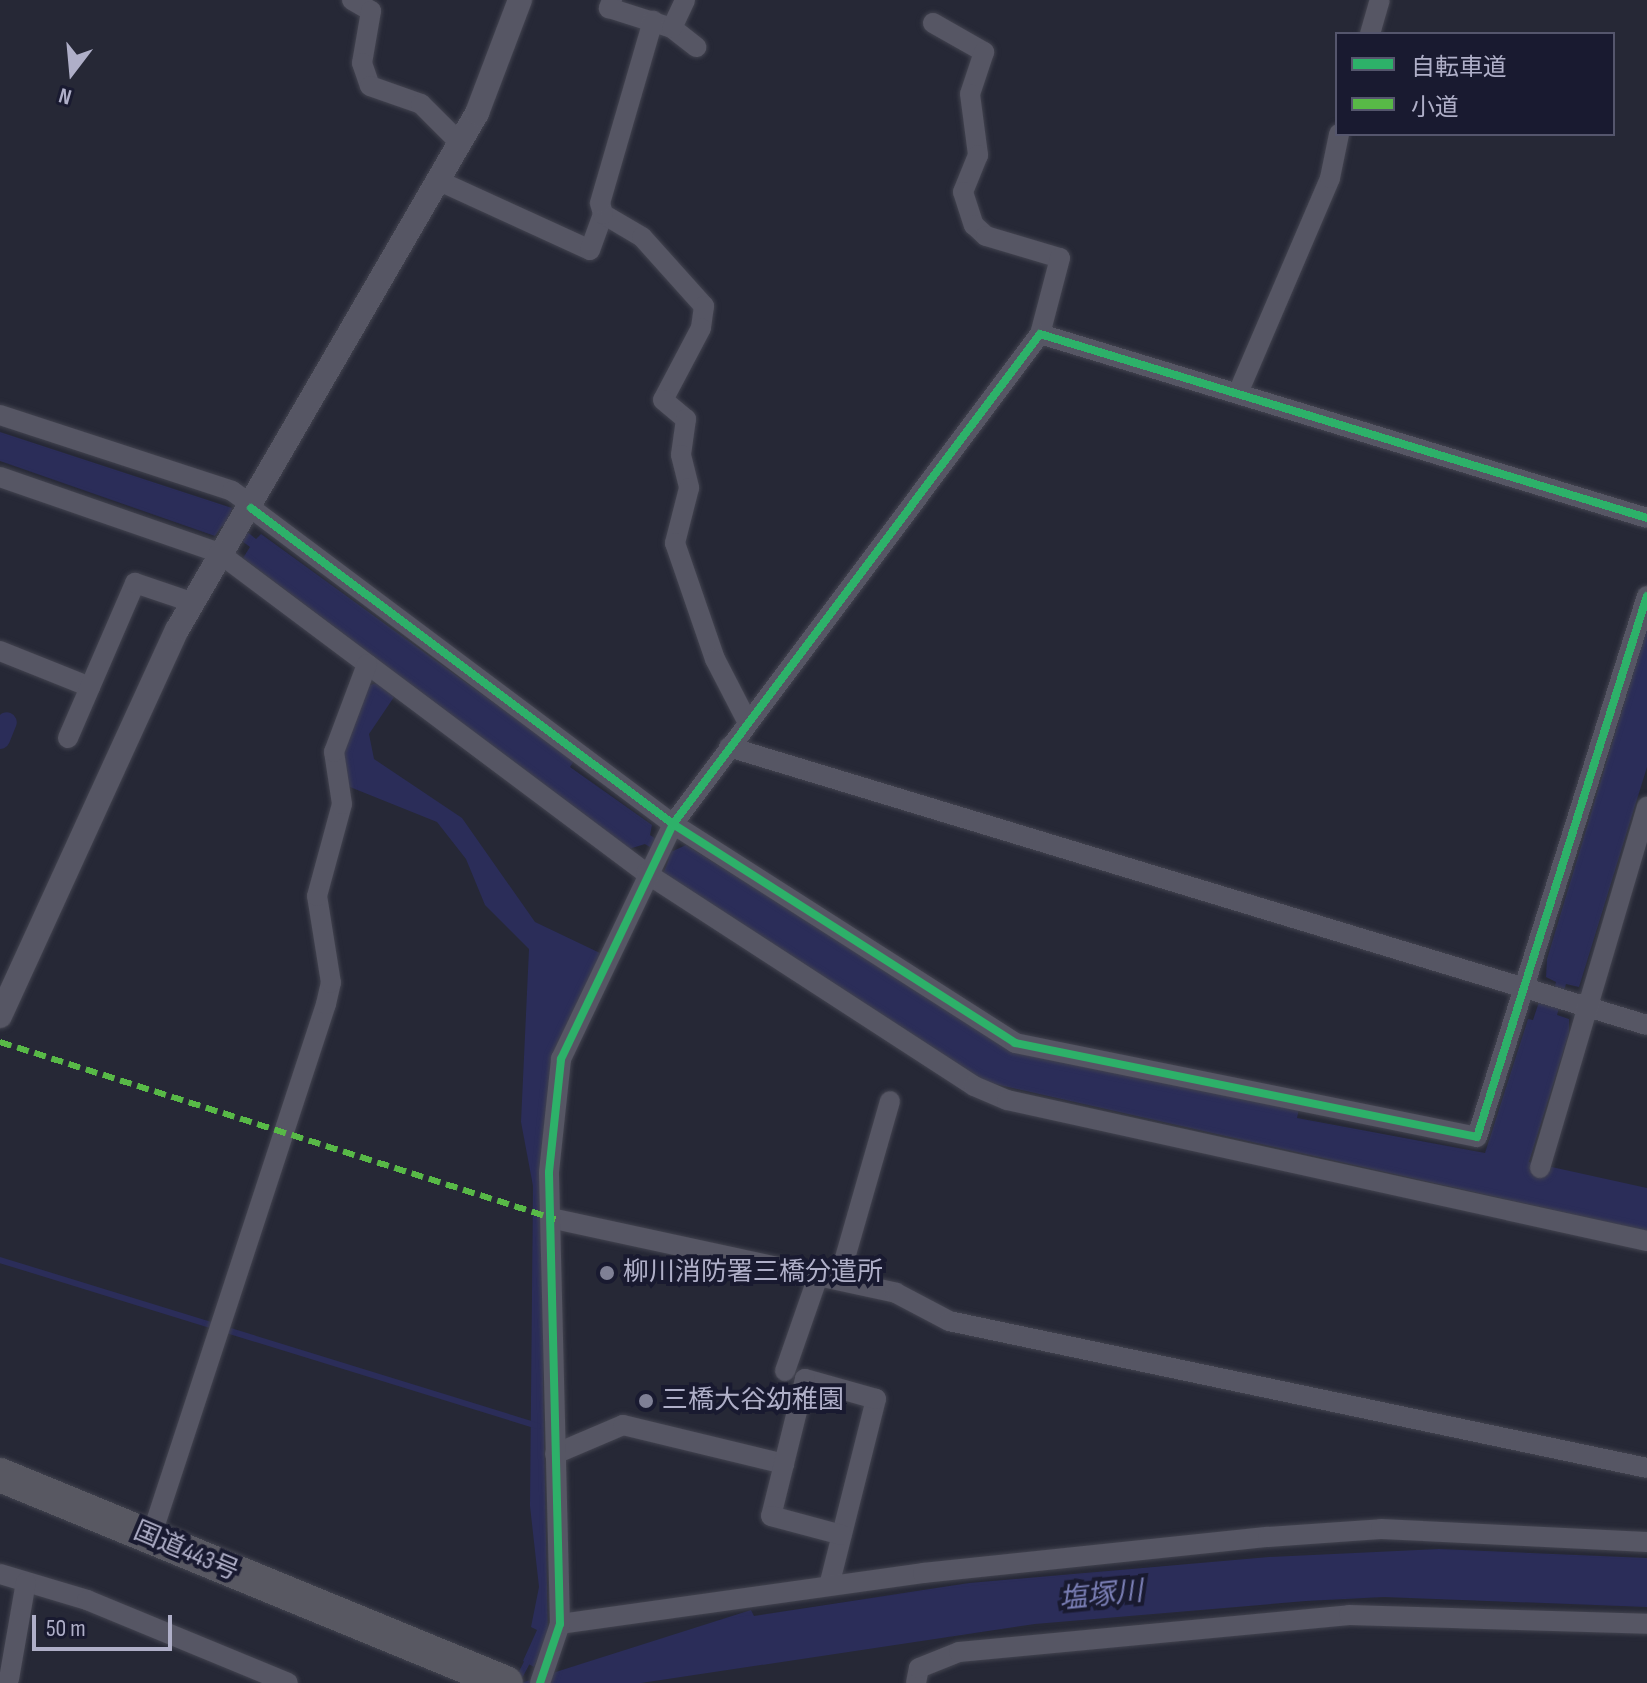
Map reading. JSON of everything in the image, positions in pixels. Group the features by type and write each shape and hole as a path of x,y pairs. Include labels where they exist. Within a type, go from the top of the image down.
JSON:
{"highway":[{"name":"国道443号","path":"0,1475 506,1683"}],"street":[{"path":"352,0 371,11 362,63 370,86 421,104 459,142"},
{"path":"0,1016 194,603 496,77 520,0"},
{"path":"612,0 609,8 662,24 696,47"},
{"path":"437,180 590,250 603,214 600,203 662,24 685,0"},
{"path":"1371,32 1380,0"},
{"path":"540,1683 559,1632 555,1219 549,1172 561,1059 611,963 646,873 673,824 1040,334 1060,258 986,236 974,225 963,192 978,155 970,94 984,52 933,23"},
{"path":"1238,393 1330,178 1339,136"},
{"path":"603,214 642,237 704,306 701,328 663,400 686,419 681,455 689,488 675,543 715,659 748,723"},
{"path":"1040,334 1647,518"},
{"path":"0,415 232,491 248,511 673,824 1015,1043 1477,1137 1528,990 1647,596"},
{"path":"0,477 224,553 646,873 974,1086 1007,1100 1647,1241"},
{"path":"68,738 135,583 194,603"},
{"path":"0,651 90,687"},
{"path":"151,1537 326,1004 331,983 317,896 342,804 334,752 367,664"},
{"path":"729,747 1647,1025"},
{"path":"1540,1168 1584,1006 1647,807"},
{"path":"785,1371 828,1277 890,1101"},
{"path":"555,1219 896,1293 949,1321 1647,1468"},
{"path":"829,1586 842,1535 876,1399 805,1379 771,1516 842,1535"},
{"path":"555,1454 623,1425 784,1464"},
{"path":"559,1632 829,1586 1381,1529 1647,1542"},
{"path":"0,1574 288,1683"},
{"path":"9,1679 26,1582"},
{"path":"916,1683 919,1668 959,1652 1349,1615 1647,1624"}],"water":[{"path":"0,432 232,508 229,517 256,539 261,534 574,761 570,767 652,825 650,835 673,851 686,845 1011,1049 1299,1109 1297,1118 1485,1153 1528,1019 1533,1020 1539,1002 1550,1005 1556,982 1546,977 1547,959 1647,628 1647,767 1579,987 1566,984 1557,1015 1569,1019 1569,1033 1529,1162 1647,1188 1647,1231 986,1082 663,874 669,859 645,844 629,849 243,558 250,547 222,526 215,536 0,461"},
{"path":"377,683 394,697 369,734 374,759 462,818 535,922 602,954 552,1057 543,1383 548,1636 534,1667 523,1661 537,1630 531,1627 539,1587 530,1506 533,1186 521,1122 529,949 485,905 466,859 437,822 345,785 341,751 363,687"},
{"name":"塩塚川","path":"1439,1549 1647,1558 1647,1607 1384,1597 1306,1601 1035,1624 641,1683 521,1683 751,1610 754,1616 969,1583 1269,1557"}],"waterway":[{"path":"0,739 7,722"},
{"path":"0,1260 538,1426"},
{"path":"518,1680 529,1658"}],"marked path":[{"path":"0,1042 555,1219"}],"cycle path":[{"path":"540,1683 560,1624 549,1172 561,1059 673,824 1040,334 1647,518"},
{"path":"251,508 673,824 1015,1043 1477,1137 1647,596"}],"place":[{"name":"柳川消防署三橋分遣所","path":"607,1273"},
{"name":"三橋大谷幼稚園","path":"646,1401"}]}
